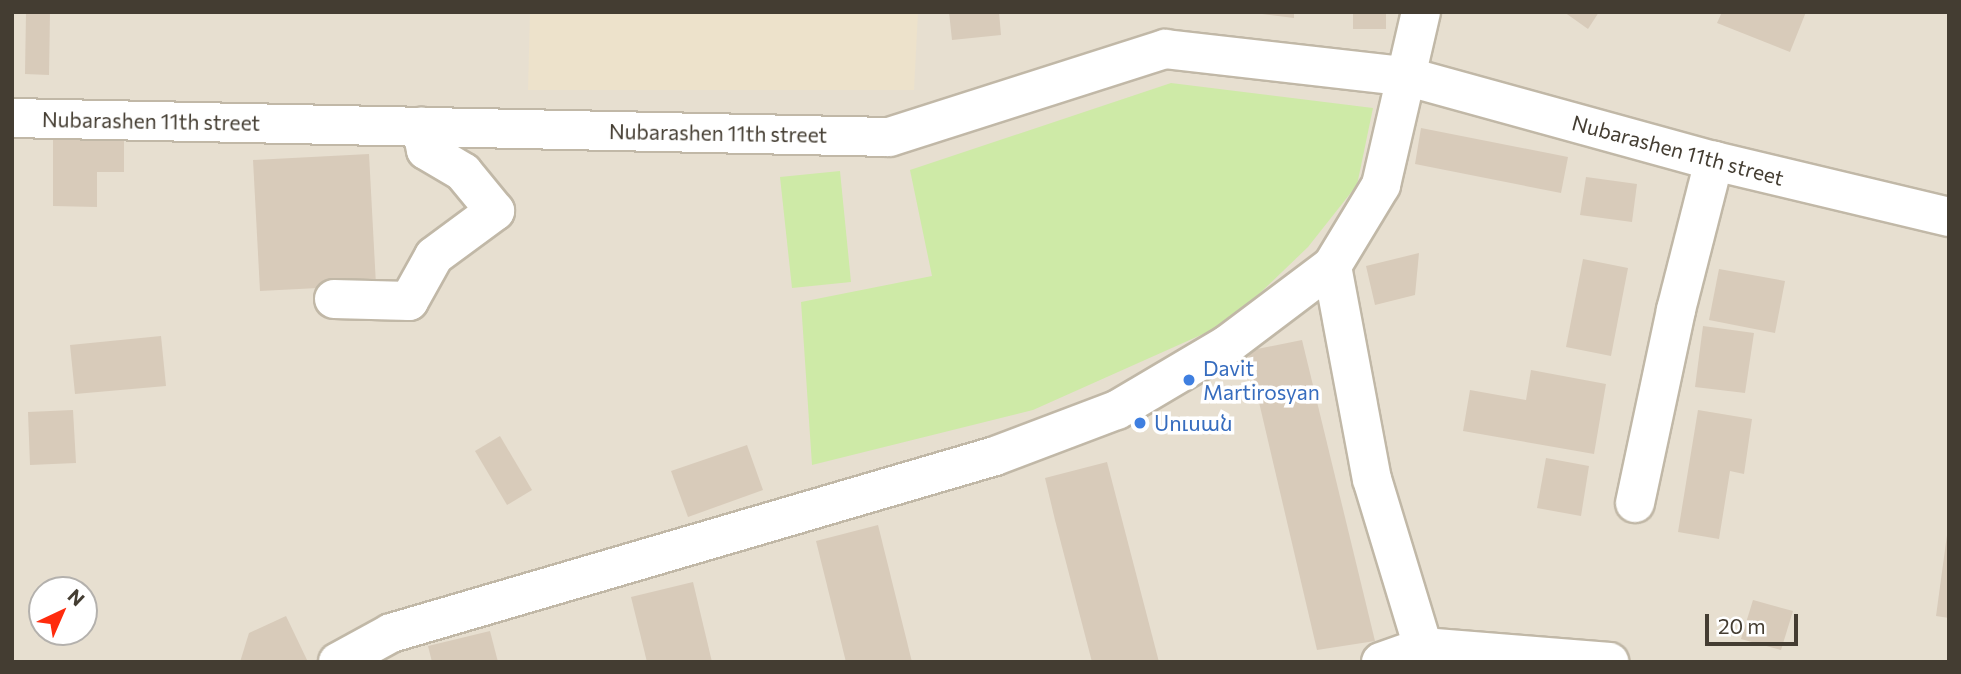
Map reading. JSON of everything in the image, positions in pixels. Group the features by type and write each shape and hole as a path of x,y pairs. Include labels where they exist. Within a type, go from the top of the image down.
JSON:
{"street":[{"path":"338,662 395,647 995,456 1117,410 1227,345 1332,266 1381,185 1409,77 1421,12"},
{"name":"Nubarashen 11th street","path":"12,118 889,137 1165,49 1409,77 1714,161 1949,217"},
{"path":"334,299 410,301 434,256 495,211 463,172 426,150 421,127"},
{"path":"1635,503 1676,310 1714,161"},
{"path":"1332,266 1372,479 1423,647"},
{"path":"1381,662 1423,647 1609,662"}],"shaded area":[{"path":"12,12 1949,12 1949,662 12,662"},
{"path":"530,12 918,12 914,90 528,90"}],"green space":[{"path":"1171,83 1373,108 1357,185 1308,247 1230,322 1033,410 812,465 801,302 932,276 910,170"},
{"path":"840,171 851,282 792,288 780,177"}],"building":[{"path":"26,12 50,12 49,75 25,74"},
{"path":"949,12 999,12 1001,35 952,40"},
{"path":"1247,12 1294,12 1294,18"},
{"path":"1353,12 1386,12 1386,29 1353,29"},
{"path":"1564,12 1599,12 1588,29"},
{"path":"1722,12 1806,12 1790,52 1717,23"},
{"path":"1421,128 1568,157 1561,193 1415,164"},
{"path":"53,131 124,132 124,172 97,172 97,207 53,206"},
{"path":"369,154 376,285 260,291 253,160"},
{"path":"1586,177 1637,184 1632,222 1580,215"},
{"path":"1419,253 1415,295 1375,305 1366,266"},
{"path":"1583,259 1628,268 1611,356 1566,347"},
{"path":"1719,269 1785,281 1775,333 1709,320"},
{"path":"1703,326 1754,333 1745,393 1695,387"},
{"path":"161,336 166,386 75,394 70,345"},
{"path":"1302,340 1375,641 1317,650 1247,351"},
{"path":"1531,370 1606,384 1594,454 1463,431 1470,390 1526,400"},
{"path":"73,410 76,463 30,465 28,412"},
{"path":"1698,410 1752,419 1744,474 1730,471 1719,539 1678,532"},
{"path":"500,436 532,490 507,505 475,451"},
{"path":"747,445 763,490 688,517 671,471"},
{"path":"1546,458 1589,466 1581,516 1537,508"},
{"path":"1107,462 1159,662 1092,662 1055,520 1045,478"},
{"path":"878,525 912,662 846,662 816,541"},
{"path":"1949,535 1949,618 1936,616"},
{"path":"693,582 712,662 647,662 631,597"},
{"path":"1753,600 1793,611 1781,650 1741,639"},
{"path":"286,616 308,662 240,662 249,633"},
{"path":"490,631 498,662 432,662 428,646"}],"place":[{"name":"Davit Martirosyan","path":"1189,380"},
{"name":"Սուսան","path":"1140,423"}]}
